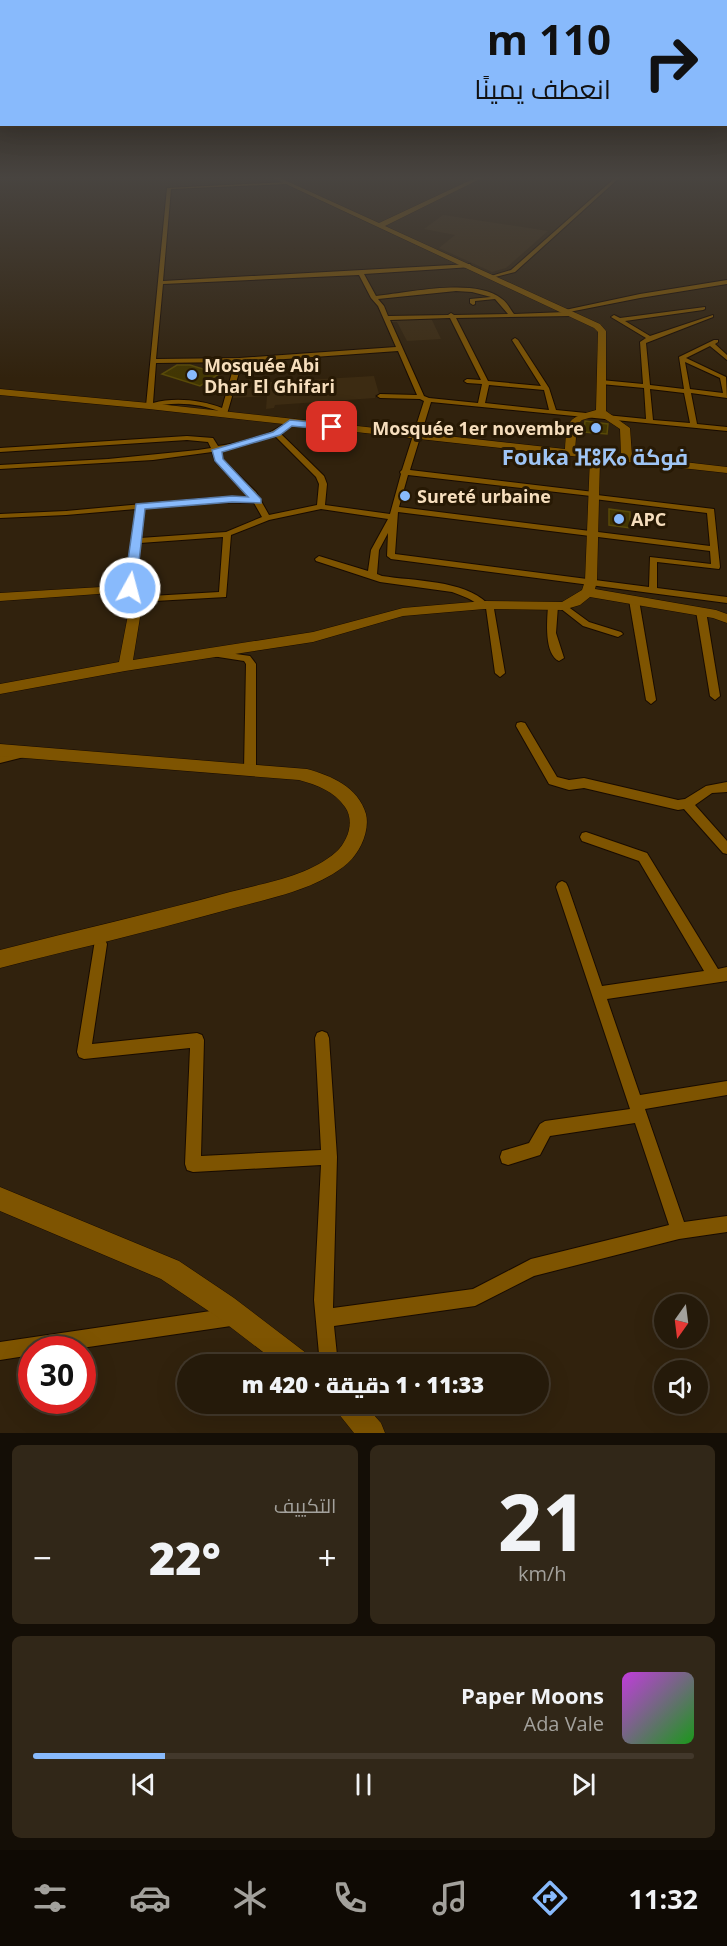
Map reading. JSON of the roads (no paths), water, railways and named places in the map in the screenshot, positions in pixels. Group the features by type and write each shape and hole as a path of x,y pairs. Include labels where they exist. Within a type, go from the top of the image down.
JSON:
{"main road":[{"path":"424,245 597,326 602,331 601,412"},
{"path":"0,392 149,406 221,410 290,423 727,470"},
{"path":"570,453 572,424 578,418 601,412 625,428 627,459"},
{"path":"0,689 125,666 313,637 403,612 487,605 558,606 575,602 589,587 595,456"},
{"path":"589,587 634,600 716,614 727,620"},
{"path":"0,597 134,593 125,666"},
{"path":"0,750 299,774 325,780 345,792 356,808 358,820 352,848 337,862 287,885 186,914 0,959"},
{"path":"0,1199 170,1270 287,1354"},
{"path":"355,1414 371,1433"}],"street":[{"path":"149,406 163,245"},
{"path":"493,277 513,271 542,245"},
{"path":"159,283 470,266"},
{"path":"361,273 374,298 381,306 399,350 424,398 416,437 393,513 375,550 372,574"},
{"path":"385,318 570,312 640,296 727,282"},
{"path":"374,298 405,292 476,291 497,298 511,314"},
{"path":"473,303 472,300 497,298"},
{"path":"650,338 616,319 703,308"},
{"path":"451,315 486,383 481,404"},
{"path":"650,421 643,342 711,316"},
{"path":"515,340 546,388 553,412"},
{"path":"681,358 713,343 727,358"},
{"path":"154,361 239,360 399,350"},
{"path":"601,382 727,395 723,377 681,358"},
{"path":"681,358 694,426"},
{"path":"149,406 159,401 221,410 239,360"},
{"path":"466,381 546,388"},
{"path":"380,396 424,398 727,429"},
{"path":"0,467 217,450 277,434 290,423"},
{"path":"277,434 320,476 323,484 321,507"},
{"path":"0,450 187,438 210,440 217,450 218,459 257,501 267,518"},
{"path":"404,472 711,510 716,567 653,559 653,590"},
{"path":"0,516 232,499 257,501"},
{"path":"140,507 134,593 223,595 227,534"},
{"path":"136,541 227,534 267,518 309,507 321,507 592,532 714,549"},
{"path":"393,513 391,556 395,558 589,587 653,590 727,600"},
{"path":"319,559 387,580 464,591 480,599 487,605 500,673"},
{"path":"634,600 651,700"},
{"path":"559,658 551,633 558,606 586,624 618,634"},
{"path":"701,611 715,696"},
{"path":"209,653 247,658 251,664 250,770"},
{"path":"521,726 553,781 569,785 585,783 662,802 687,804 710,789 727,787"},
{"path":"0,759 22,753"},
{"path":"687,804 727,849"},
{"path":"586,837 643,857 721,975 598,993"},
{"path":"562,887 679,1231"},
{"path":"100,944 84,1052 197,1040 193,1164 329,1157"},
{"path":"322,1038 329,1157 323,1300 327,1354"},
{"path":"508,1156 534,1149 545,1129 727,1088"},
{"path":"325,1318 475,1297 531,1268 679,1231 727,1224"},
{"path":"0,1351 237,1316"}],"place":[{"name":"Mosquée Abi Dhar El Ghifari","path":"192,375"},
{"name":"Mosquée 1er novembre","path":"596,428"},
{"name":"Sureté urbaine","path":"405,496"},
{"name":"APC","path":"619,519"}],"district":[{"name":"Fouka ⴼⵓⴽⴰ فوكة","path":"595,456"}]}
